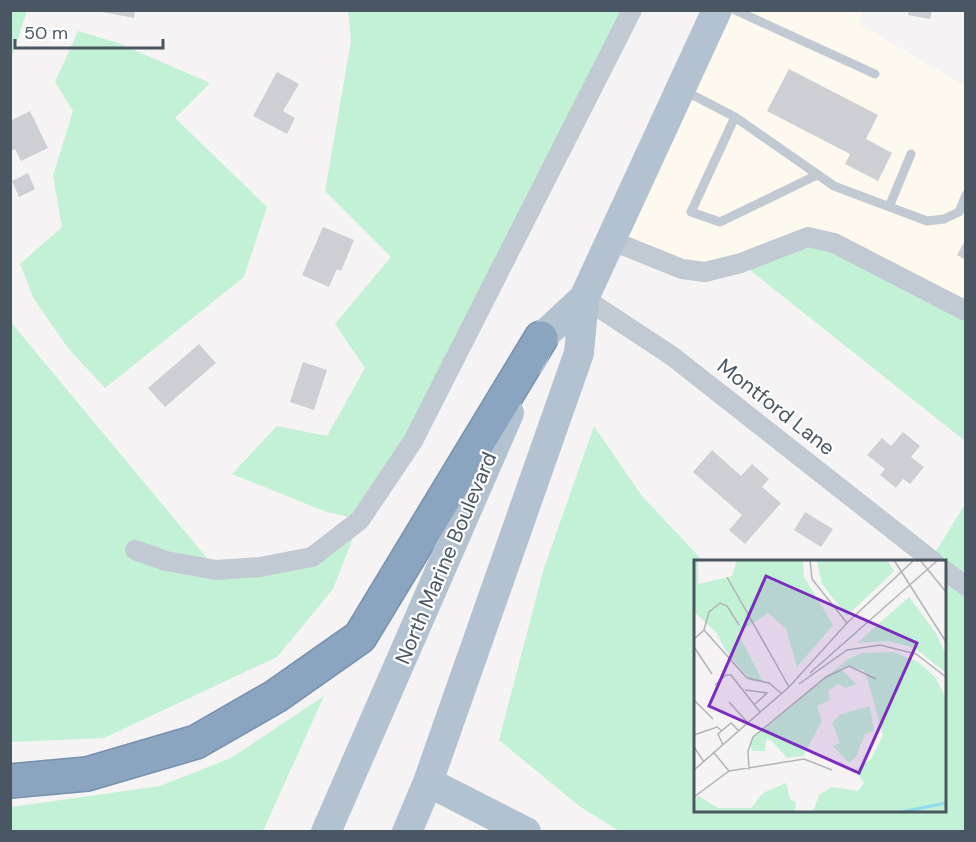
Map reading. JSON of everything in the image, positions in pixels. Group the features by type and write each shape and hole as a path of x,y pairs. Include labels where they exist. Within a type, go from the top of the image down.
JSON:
{"highway":[{"path":"10,781 87,774 196,741 276,696 360,637 541,338"}],"main road":[{"name":"North Marine Boulevard","path":"407,831 428,782 579,353 584,298 717,10"},
{"name":"North Marine Boulevard","path":"326,831 541,338 584,298"},
{"path":"428,782 526,831"}],"street":[{"path":"135,550 166,561 216,570 260,567 312,557 360,520 413,441 632,10"},
{"path":"610,240 682,269 705,272 741,263 807,237 834,243 966,311"},
{"name":"Montford Lane","path":"584,298 672,356 933,560"},
{"path":"946,571 966,586"}],"lane":[{"path":"735,10 875,74"},
{"path":"681,88 735,117 834,186 889,207 927,221 944,219 958,212 966,195"},
{"path":"735,117 691,212 720,222 817,175"},
{"path":"889,207 911,154"}],"shaded area":[{"path":"717,11 863,11 859,24 965,86 965,311 834,243 705,272 610,240"}],"green space":[{"path":"11,10 27,11 11,56"},
{"path":"348,11 632,11 360,520 324,511 232,474 277,426 327,436 365,368 335,324 391,257 325,191 351,41"},
{"path":"78,31 118,43 210,83 175,118 267,207 244,277 105,388 68,348 34,299 20,264 62,227 53,176 73,111 55,82"},
{"path":"808,237 965,311 965,441 741,263"},
{"path":"10,321 216,569 312,557 360,520 333,589 277,657 104,738 11,742"},
{"path":"594,426 642,496 702,560 694,560 694,812 946,812 946,560 931,560 965,504 965,831 619,831 579,806 499,740 544,568"},
{"path":"324,696 263,831 11,831 11,807 160,786 231,758"}],"building":[{"path":"92,10 135,10 134,18"},
{"path":"909,10 932,10 930,19 908,15"},
{"path":"789,69 878,115 866,139 892,153 878,181 845,164 850,154 767,111"},
{"path":"277,72 299,84 283,111 295,118 287,134 253,116"},
{"path":"30,111 48,148 21,161 15,149 10,151 10,121"},
{"path":"28,173 35,189 19,197 12,181"},
{"path":"323,227 354,240 341,271 337,269 329,287 302,275"},
{"path":"966,239 966,260 957,255"},
{"path":"199,344 216,363 165,407 148,388"},
{"path":"303,362 327,370 314,410 290,402"},
{"path":"903,432 920,446 911,457 924,467 910,484 903,479 896,488 880,475 885,469 867,455 882,438 891,446"},
{"path":"712,450 741,476 752,464 769,479 762,487 781,503 745,544 729,530 742,515 693,472"},
{"path":"805,512 833,529 821,547 794,530"}]}
